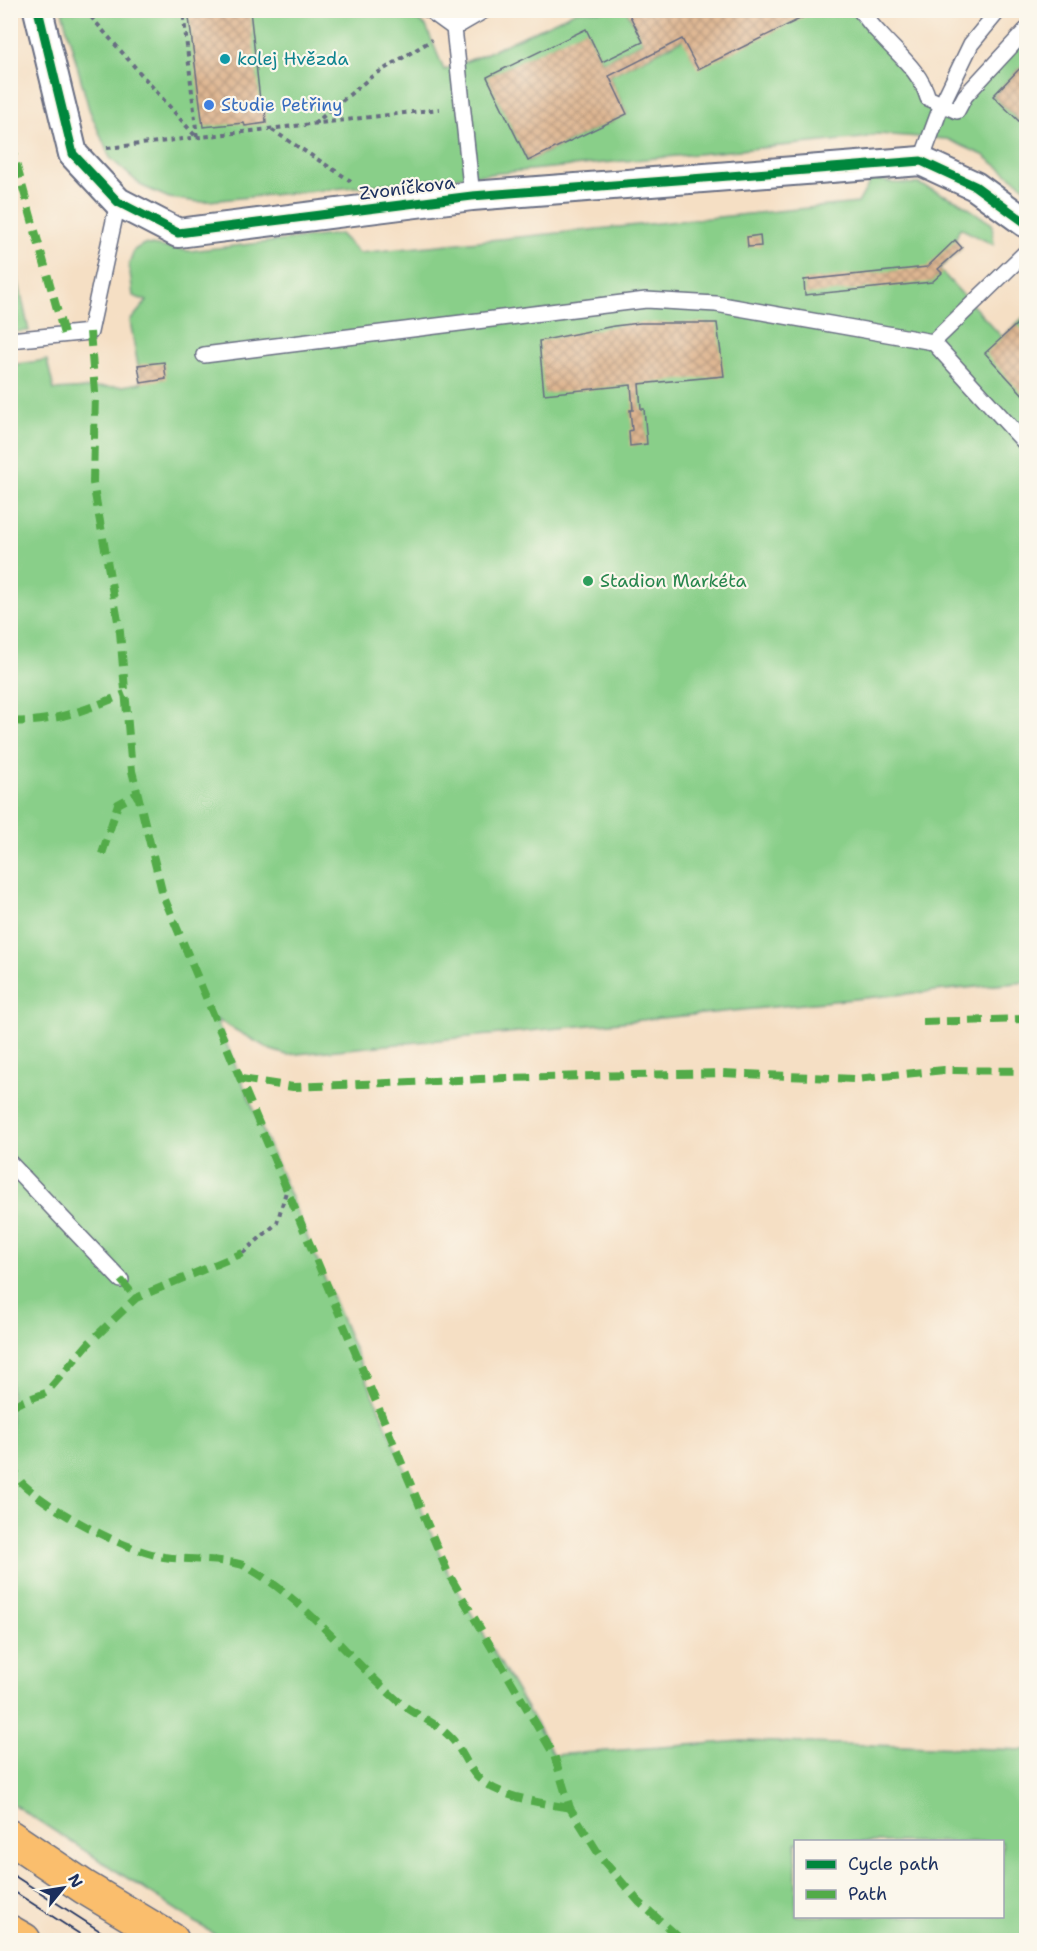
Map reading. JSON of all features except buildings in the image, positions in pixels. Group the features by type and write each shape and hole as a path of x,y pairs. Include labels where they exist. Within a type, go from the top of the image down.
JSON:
{"main road":[{"path":"10,1837 84,1887 172,1941"},
{"path":"10,1932 24,1941"}],"street":[{"name":"Zvoníčkova","path":"38,10 73,154 118,202 178,232 472,196 921,161"},
{"path":"921,161 975,186 1026,223"}],"lane":[{"path":"429,10 454,28 472,196"},
{"path":"454,28 485,10"},
{"path":"860,10 911,66 925,86 928,98 957,111 965,96 1026,30"},
{"path":"921,161 942,104 971,44 999,10"},
{"path":"10,340 90,332 118,202"},
{"path":"933,342 1026,252"},
{"path":"204,355 646,300 716,304 933,342 1026,444"},
{"path":"10,1163 121,1280"}],"path":[{"path":"85,10 197,138"},
{"path":"183,10 197,138"},
{"path":"313,124 371,77 454,28"},
{"path":"106,148 462,106"},
{"path":"271,129 359,187"},
{"path":"243,1253 278,1223 287,1188"}],"green space":[{"path":"380,10 407,14 426,26 444,70 483,55 577,11 627,11 643,42 602,62 586,30 488,77 528,161 627,114 609,76 682,40 671,17 685,11 860,11 914,71 928,98 957,111 965,96 1026,30 1026,62 993,96 1026,128 1026,188 983,155 947,139 877,134 863,138 199,202 169,198 142,186 110,158 89,109 62,11"},
{"path":"872,178 893,183 919,184 958,201 992,224 994,245 960,228 955,240 962,248 939,269 1002,337 1026,315 1026,982 287,1055 271,1050 216,1019 448,1573 554,1755 742,1741 1026,1750 1026,1940 223,1940 11,1803 10,365 47,360 54,390 141,383 130,321 147,301 133,296 129,265 134,250 144,244 190,251 340,234 359,253 858,203"},
{"path":"11,247 29,331 11,332"}],"tram line":[{"path":"10,1873 114,1940"},
{"path":"10,1889 89,1940"}],"marked path":[{"path":"10,142 64,334"},
{"path":"90,332 95,392 93,483 120,632 132,771 163,895 448,1573 554,1755 570,1808 602,1859 639,1902 682,1940"},
{"path":"10,721 55,718 125,694"},
{"path":"102,854 118,804 137,794"},
{"path":"923,1022 1026,1019"},
{"path":"241,1079 293,1087 505,1078 722,1073 855,1079 944,1070 1026,1071"},
{"path":"10,1406 46,1393 89,1343 136,1298 243,1253"},
{"path":"121,1280 136,1298"},
{"path":"10,1461 22,1483 37,1496 71,1518 109,1538 164,1557 218,1561 245,1566 306,1611 397,1700 446,1733 482,1781 519,1798 570,1808"}],"cycle path":[{"path":"38,10 73,154 118,202 178,233 472,196 921,161 975,186 1026,223"}],"place":[{"name":"kolej Hvězda","path":"225,59"},
{"name":"Studie Petřiny","path":"209,105"},
{"name":"Stadion Markéta","path":"588,581"}]}
